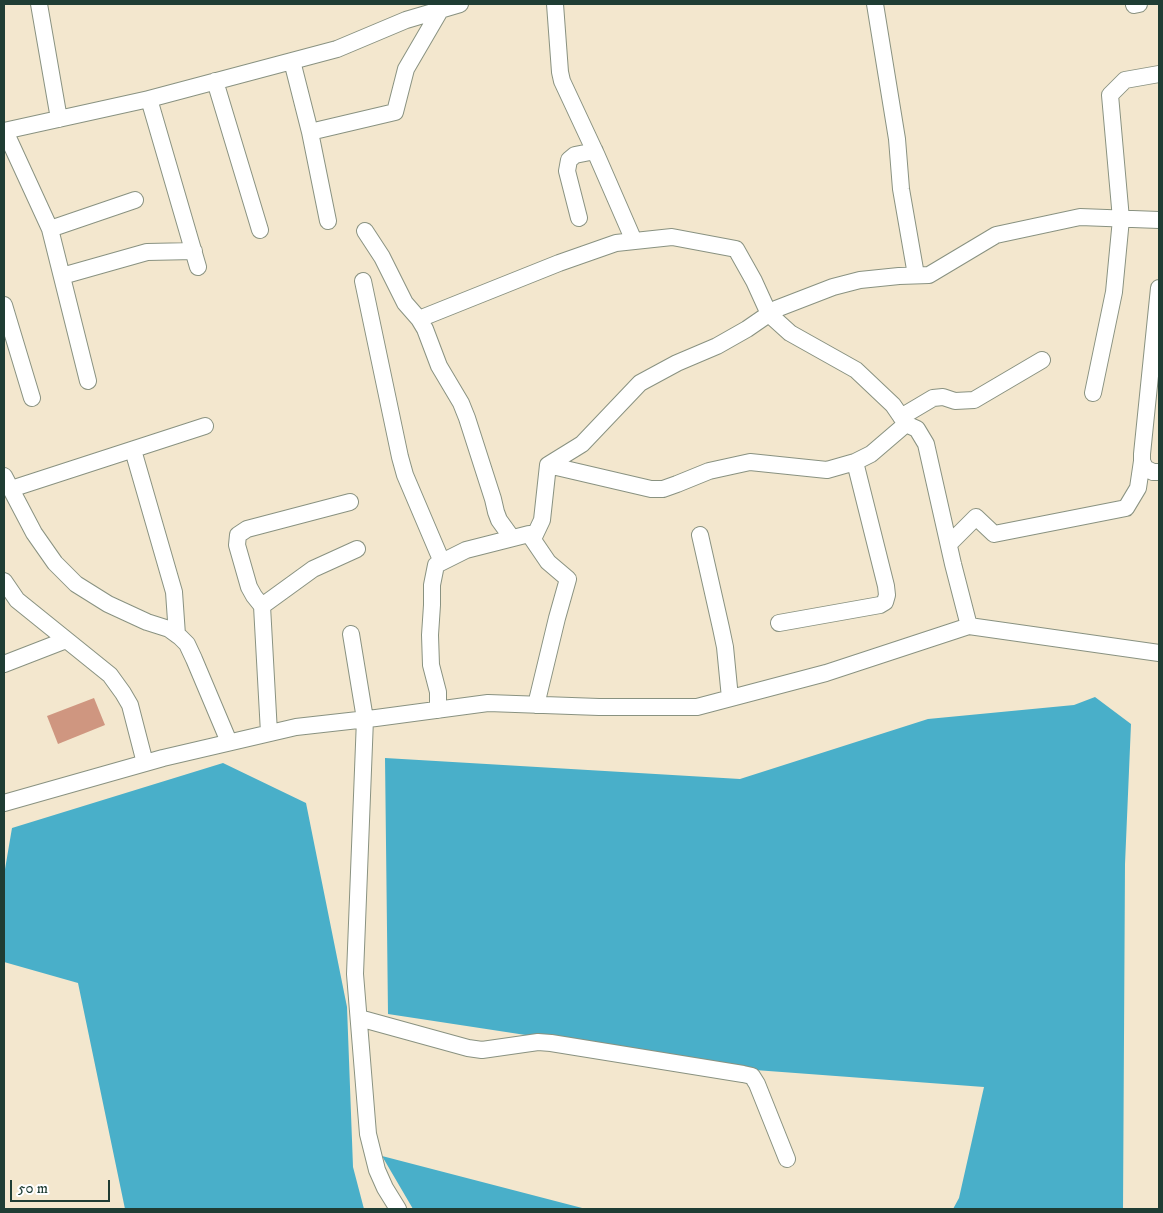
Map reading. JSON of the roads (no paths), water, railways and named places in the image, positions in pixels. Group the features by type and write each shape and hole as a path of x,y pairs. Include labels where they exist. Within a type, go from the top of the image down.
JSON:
{"street":[{"path":"39,4 59,119"},
{"path":"88,381 50,229 4,131 148,99 338,49 406,20 460,4"},
{"path":"555,4 562,81 634,241"},
{"path":"875,4 898,139 901,189 916,275"},
{"path":"310,132 395,112 406,69 440,9"},
{"path":"292,61 310,132 328,221"},
{"path":"1093,393 1114,292 1122,219 1110,95 1126,80 1159,74"},
{"path":"216,81 260,230"},
{"path":"148,99 198,267"},
{"path":"579,218 568,170 569,160 575,155 595,151"},
{"path":"50,229 135,200"},
{"path":"548,465 582,444 640,383 677,363 717,346 747,329 776,309 833,287 860,280 929,275 996,235 1080,217 1159,220"},
{"path":"365,231 382,257 405,303 425,329 439,366 461,404 499,520 512,538"},
{"path":"419,319 559,263 616,243 672,237 736,250 754,281 769,314 790,333 856,370 893,405 903,420 918,429 926,444 969,626"},
{"path":"62,276 146,252 194,250"},
{"path":"363,282 405,475 442,562"},
{"path":"949,544 976,517 994,534 1126,508 1138,488 1142,462 1159,288"},
{"path":"4,305 32,398"},
{"path":"548,465 651,489 663,489 709,471 750,462 828,470 855,462 871,454 903,420 933,398 943,397 955,401 974,400 1042,360"},
{"path":"205,426 133,450 7,482 34,533 55,563 76,584 108,604 147,622 169,628 186,644 228,742"},
{"path":"133,450 174,592 177,635"},
{"path":"779,623 880,605 885,602 887,595 886,586 855,462"},
{"path":"1142,462 1145,468 1153,472 1159,472"},
{"path":"533,539 542,520 548,465"},
{"path":"269,733 262,606 249,587 237,545 238,535 247,529 350,502"},
{"path":"438,710 438,692 431,664 430,635 432,584 436,565 466,550 529,534 548,562 568,579 536,705"},
{"path":"700,535 725,647 730,698"},
{"path":"262,606 313,569 357,549"},
{"path":"4,581 17,600 110,675 130,705 146,763"},
{"path":"4,803 163,758 296,727 488,703 599,707 696,707 826,673 969,626 1159,653"},
{"path":"351,634 366,719 355,974 368,1134 377,1170 384,1188 398,1209"},
{"path":"4,664 66,640"},
{"path":"359,1018 468,1048 482,1050 538,1042 551,1043 752,1076 787,1159"}],"water":[{"path":"1095,697 1131,724 1125,864 1123,1209 953,1209 959,1198 984,1087 755,1070 388,1014 385,758 740,779 928,719 1074,705"},
{"path":"223,763 306,803 347,1007 353,1167 364,1209 125,1209 78,983 4,962 4,875 12,828"},
{"path":"382,1156 586,1209 413,1209"}]}
